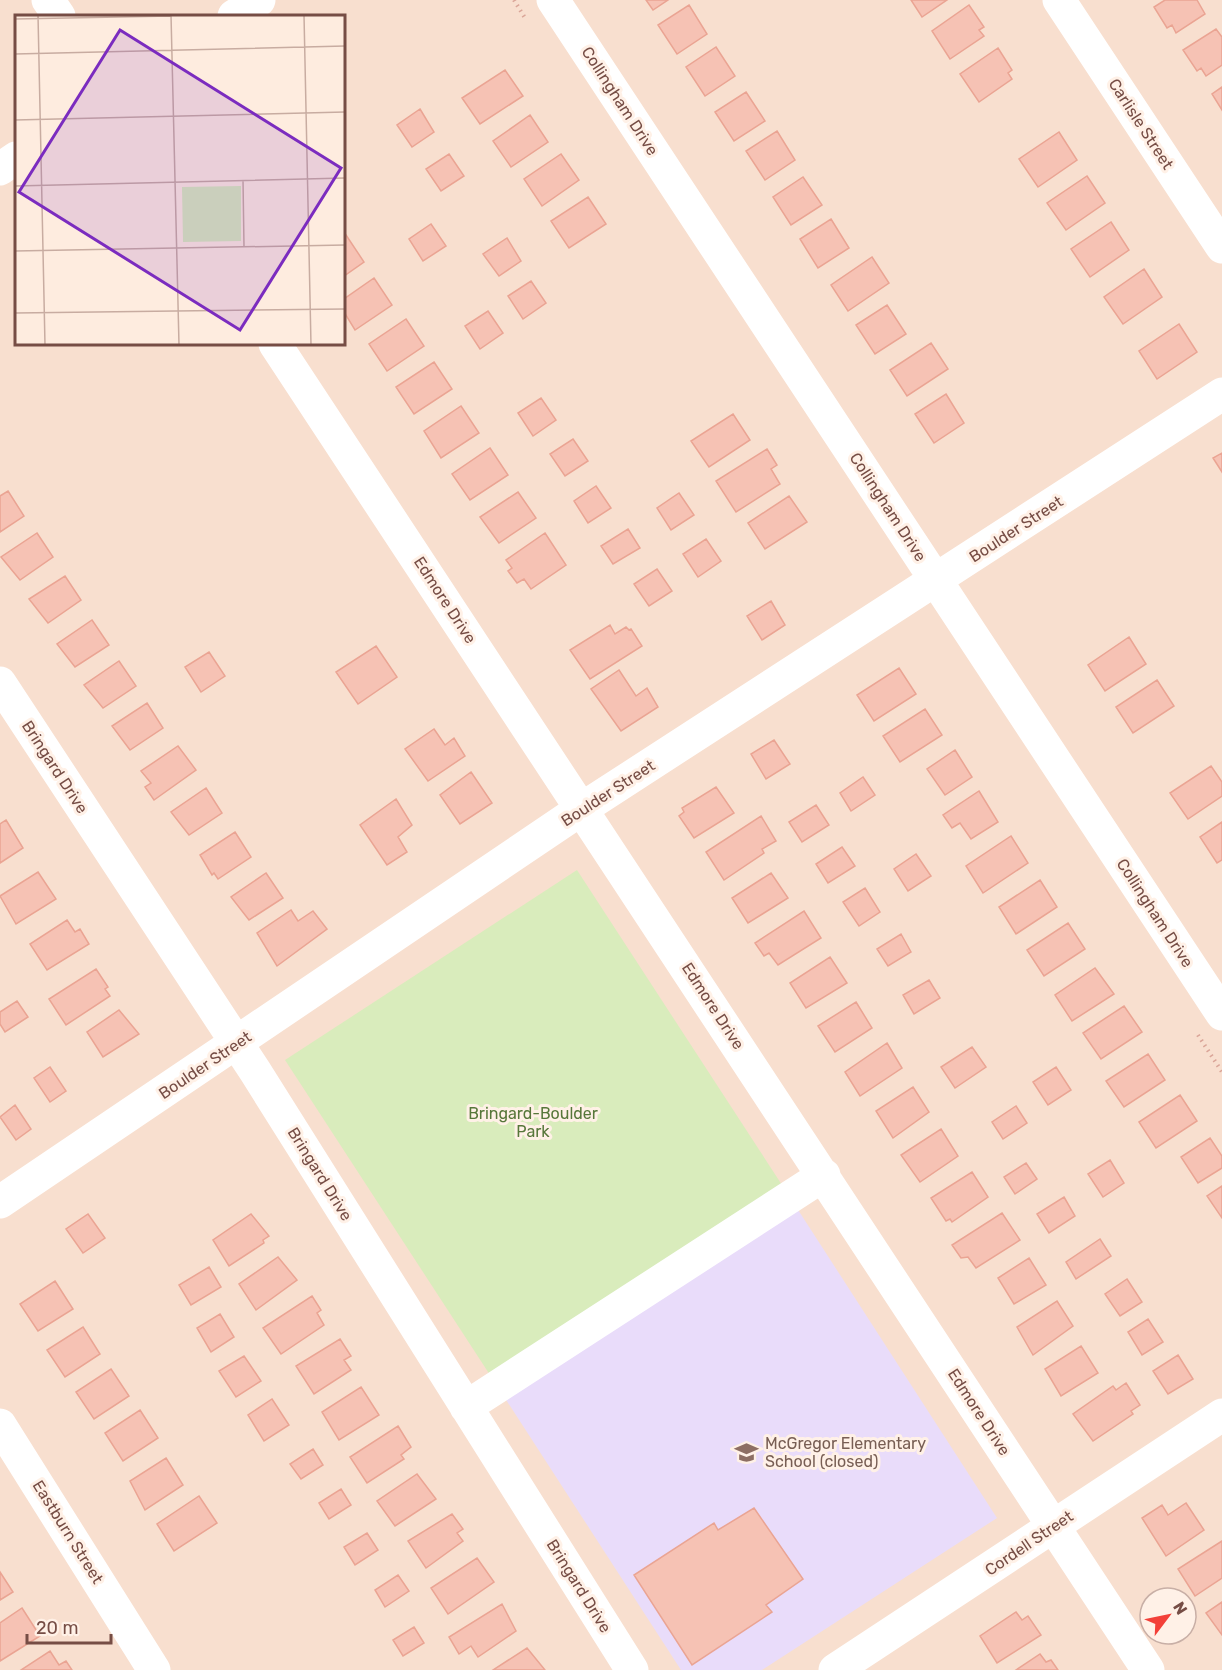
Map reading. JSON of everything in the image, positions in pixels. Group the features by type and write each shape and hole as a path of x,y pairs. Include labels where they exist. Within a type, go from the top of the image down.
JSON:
{"street":[{"path":"48,0 58,15"},
{"path":"236,15 259,0"},
{"name":"Collingham Drive","path":"553,0 1222,1014"},
{"name":"Carlisle Street","path":"1059,0 1222,247"},
{"path":"0,169 15,159"},
{"name":"Edmore Drive","path":"276,345 583,808 1148,1670"},
{"name":"Boulder Street","path":"0,1202 583,808 937,581 1222,394"},
{"name":"Bringard Drive","path":"0,684 237,1044 632,1670"},
{"path":"466,1407 824,1175"},
{"name":"Cordell Street","path":"835,1670 1222,1415"},
{"name":"Eastburn Street","path":"0,1425 154,1670"}],"shaded area":[{"path":"0,0 1222,0 1222,1670 0,1670"},
{"name":"McGregor Elementary School (closed)","path":"782,1185 997,1518 762,1670 681,1670 490,1375"}],"green space":[{"name":"Bringard-Boulder Park","path":"577,870 782,1185 490,1375 285,1060"}],"building":[{"path":"646,0 668,0 653,10"},
{"path":"911,0 947,0 922,17"},
{"path":"1165,0 1197,0 1205,14 1176,33 1172,25 1167,28 1154,7"},
{"path":"689,5 707,34 677,54 658,25"},
{"path":"969,5 984,27 979,30 984,36 950,59 932,31"},
{"path":"1216,29 1222,37 1222,65 1206,76 1201,68 1197,71 1183,50"},
{"path":"716,47 735,76 705,96 686,67"},
{"path":"998,48 1012,70 1008,73 1012,79 979,102 960,74"},
{"path":"505,70 523,96 480,124 462,98"},
{"path":"1222,87 1222,110 1212,94"},
{"path":"746,92 765,121 734,141 715,112"},
{"path":"420,109 434,132 412,147 397,125"},
{"path":"530,115 548,142 511,167 493,141"},
{"path":"777,131 795,160 765,180 746,151"},
{"path":"1059,132 1077,160 1038,187 1019,159"},
{"path":"449,154 464,176 441,191 426,169"},
{"path":"561,154 579,180 542,206 524,179"},
{"path":"1087,176 1105,203 1066,230 1047,203"},
{"path":"803,177 822,205 791,225 773,197"},
{"path":"588,197 606,224 569,248 551,221"},
{"path":"831,219 849,248 818,268 800,239"},
{"path":"1111,222 1129,250 1090,277 1071,249"},
{"path":"431,224 446,246 423,261 409,239"},
{"path":"345,236 364,262 345,275"},
{"path":"507,238 521,261 499,276 483,254"},
{"path":"872,257 889,283 848,311 831,285"},
{"path":"1144,269 1162,297 1123,324 1104,297"},
{"path":"374,278 392,305 355,330 345,314 345,298"},
{"path":"531,281 546,303 523,319 508,296"},
{"path":"887,305 906,334 875,354 856,325"},
{"path":"488,311 503,333 480,349 465,326"},
{"path":"406,319 424,346 387,371 369,344"},
{"path":"1179,324 1197,352 1157,379 1139,351"},
{"path":"931,343 948,369 907,396 890,370"},
{"path":"434,362 452,389 414,414 396,387"},
{"path":"946,394 964,423 934,443 915,414"},
{"path":"541,398 556,420 533,436 518,413"},
{"path":"461,406 479,433 441,458 424,431"},
{"path":"733,414 750,440 709,467 691,441"},
{"path":"573,439 588,461 565,476 550,454"},
{"path":"490,448 508,475 470,500 452,474"},
{"path":"767,449 777,465 771,469 780,484 736,512 716,481"},
{"path":"1222,453 1222,472 1213,458"},
{"path":"596,486 611,508 588,523 574,501"},
{"path":"8,491 24,516 0,532 0,496"},
{"path":"518,492 536,518 499,543 480,517"},
{"path":"679,493 694,515 671,530 657,508"},
{"path":"789,496 807,522 765,549 748,523"},
{"path":"628,529 640,548 613,564 601,546"},
{"path":"37,533 53,557 20,580 1,557"},
{"path":"545,533 566,565 531,589 524,579 517,583 508,571 512,568 506,560"},
{"path":"706,539 721,561 698,577 683,554"},
{"path":"657,569 672,591 649,606 634,584"},
{"path":"65,576 81,600 48,623 29,599"},
{"path":"771,601 785,625 762,640 747,616"},
{"path":"92,620 109,645 75,667 57,644"},
{"path":"610,625 615,634 626,627 631,629 642,646 590,679 570,650"},
{"path":"1129,637 1146,664 1105,691 1088,665"},
{"path":"376,646 397,677 358,704 336,672"},
{"path":"209,652 225,676 201,692 185,667"},
{"path":"119,661 136,686 103,708 84,685"},
{"path":"899,668 916,694 874,721 857,695"},
{"path":"619,670 636,696 647,688 658,707 621,731 591,689"},
{"path":"1157,680 1174,706 1133,733 1116,707"},
{"path":"147,703 163,728 130,750 112,726"},
{"path":"925,709 942,735 900,762 883,736"},
{"path":"434,729 445,745 454,738 465,756 428,781 405,749"},
{"path":"774,740 790,764 766,779 751,754"},
{"path":"178,746 196,770 154,800 145,787 151,783 141,771"},
{"path":"955,750 972,777 945,795 927,769"},
{"path":"1211,766 1222,782 1222,796 1188,819 1170,793"},
{"path":"471,772 492,803 460,824 440,795"},
{"path":"863,777 875,795 851,811 840,793"},
{"path":"716,787 734,813 694,838 679,816 684,812 682,808"},
{"path":"206,788 222,813 189,835 171,812"},
{"path":"979,791 998,822 971,839 960,823 952,828 943,815"},
{"path":"396,799 412,825 398,837 407,852 387,865 360,825"},
{"path":"816,805 829,825 802,842 789,822"},
{"path":"761,816 776,841 762,849 764,853 724,880 706,852"},
{"path":"6,820 23,848 0,863 0,824"},
{"path":"1222,822 1222,860 1217,863 1200,837"},
{"path":"235,832 251,857 218,879 214,873 212,875 200,855"},
{"path":"1011,836 1028,863 983,893 966,866"},
{"path":"842,847 855,866 828,883 816,864"},
{"path":"916,854 931,876 908,891 894,869"},
{"path":"38,872 56,899 16,924 0,896"},
{"path":"266,873 283,898 249,920 231,897"},
{"path":"771,873 788,898 748,923 732,898"},
{"path":"1040,880 1057,907 1016,934 999,907"},
{"path":"865,888 880,912 859,926 843,902"},
{"path":"291,910 298,921 313,911 327,929 277,966 257,933"},
{"path":"804,911 821,938 778,965 769,953 764,956 755,943"},
{"path":"67,920 75,932 80,929 89,944 47,970 30,944"},
{"path":"1068,923 1085,949 1044,976 1027,950"},
{"path":"901,934 911,952 888,966 877,949"},
{"path":"830,957 847,983 806,1008 790,983"},
{"path":"1095,968 1114,994 1072,1021 1055,995"},
{"path":"96,969 108,987 105,989 110,996 66,1025 49,999"},
{"path":"929,980 940,998 914,1014 903,995"},
{"path":"17,1001 28,1017 5,1032 0,1024 0,1012"},
{"path":"856,1002 872,1028 835,1052 818,1026"},
{"path":"1124,1006 1142,1032 1101,1059 1083,1033"},
{"path":"119,1010 139,1034 103,1057 87,1032"},
{"path":"887,1043 902,1068 860,1096 845,1072"},
{"path":"972,1047 986,1067 955,1088 941,1067"},
{"path":"1148,1054 1165,1080 1124,1107 1106,1081"},
{"path":"50,1067 66,1091 50,1102 34,1078"},
{"path":"1056,1067 1071,1090 1048,1105 1033,1082"},
{"path":"913,1087 929,1112 893,1138 876,1111"},
{"path":"1180,1095 1197,1121 1156,1148 1139,1122"},
{"path":"15,1105 31,1129 16,1140 0,1117"},
{"path":"1016,1106 1027,1123 1003,1139 992,1122"},
{"path":"941,1129 958,1156 920,1182 901,1155"},
{"path":"1210,1138 1222,1156 1222,1168 1198,1183 1181,1157"},
{"path":"1110,1160 1124,1183 1103,1197 1088,1174"},
{"path":"1026,1163 1037,1179 1015,1194 1004,1177"},
{"path":"972,1172 988,1197 952,1222 950,1219 946,1221 931,1198"},
{"path":"1222,1186 1222,1218 1207,1196"},
{"path":"1064,1197 1075,1216 1049,1233 1037,1214"},
{"path":"1002,1213 1020,1240 976,1268 968,1257 961,1258 952,1245"},
{"path":"88,1214 105,1238 83,1253 66,1229"},
{"path":"251,1214 269,1236 263,1240 264,1243 229,1266 213,1240"},
{"path":"1100,1239 1111,1256 1076,1279 1066,1262"},
{"path":"278,1257 297,1280 256,1310 239,1284"},
{"path":"1029,1258 1046,1285 1014,1304 998,1278"},
{"path":"209,1267 221,1287 191,1305 179,1285"},
{"path":"1127,1279 1142,1302 1120,1316 1105,1294"},
{"path":"55,1281 73,1309 38,1331 20,1304"},
{"path":"312,1296 321,1310 317,1313 324,1325 281,1354 263,1328"},
{"path":"1057,1301 1073,1326 1033,1355 1017,1327"},
{"path":"220,1314 234,1337 211,1352 197,1328"},
{"path":"1148,1319 1163,1342 1142,1355 1128,1332"},
{"path":"83,1327 100,1354 65,1377 47,1350"},
{"path":"340,1339 351,1356 344,1360 351,1370 314,1394 296,1366"},
{"path":"1081,1346 1098,1373 1061,1396 1045,1369"},
{"path":"1178,1355 1193,1379 1168,1394 1153,1371"},
{"path":"244,1356 261,1381 236,1397 219,1371"},
{"path":"111,1369 129,1396 94,1419 76,1392"},
{"path":"1126,1383 1140,1405 1131,1411 1133,1414 1093,1441 1073,1414 1113,1386 1116,1390"},
{"path":"361,1387 379,1415 339,1440 322,1412"},
{"path":"272,1399 289,1425 264,1441 248,1415"},
{"path":"140,1410 158,1438 123,1461 105,1433"},
{"path":"398,1426 411,1447 401,1455 404,1459 367,1483 350,1457"},
{"path":"313,1449 323,1465 301,1479 290,1464"},
{"path":"166,1458 183,1485 145,1510 130,1481"},
{"path":"417,1474 436,1499 395,1526 377,1501"},
{"path":"341,1489 351,1505 329,1519 319,1503"},
{"path":"199,1496 217,1523 174,1551 157,1524"},
{"path":"1186,1503 1204,1530 1166,1556 1142,1518 1162,1505 1168,1515"},
{"path":"754,1508 803,1579 766,1605 772,1612 692,1665 634,1575 714,1523 718,1530"},
{"path":"452,1514 463,1529 457,1533 463,1541 426,1568 408,1541"},
{"path":"367,1533 378,1550 355,1565 344,1547"},
{"path":"1222,1541 1222,1578 1198,1594 1198,1586 1189,1586 1178,1569"},
{"path":"477,1558 494,1582 448,1614 431,1588"},
{"path":"0,1572 13,1592 0,1600"},
{"path":"398,1575 409,1591 385,1607 375,1590"},
{"path":"1222,1602 1222,1635 1206,1613"},
{"path":"502,1604 516,1631 478,1657 471,1646 459,1654 449,1637"},
{"path":"22,1608 40,1636 0,1661 0,1623"},
{"path":"1016,1612 1022,1620 1028,1616 1041,1635 997,1663 980,1636"},
{"path":"414,1627 424,1643 403,1656 393,1640"},
{"path":"527,1648 545,1670 493,1670"},
{"path":"50,1651 59,1665 66,1661 72,1670 21,1670"},
{"path":"1040,1654 1046,1662 1051,1660 1058,1670 1016,1670"}],"place":[{"name":"McGregor Elementary School (closed)","path":"747,1452"}]}
